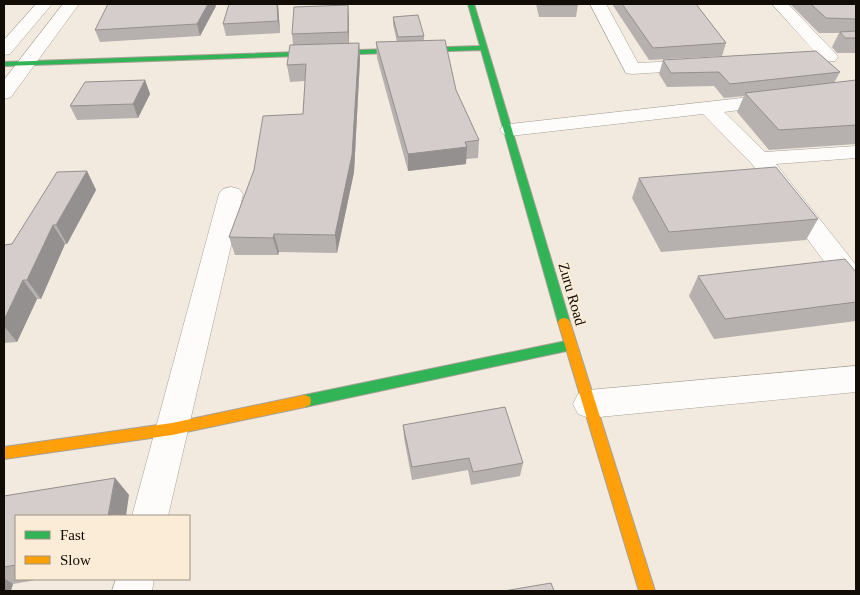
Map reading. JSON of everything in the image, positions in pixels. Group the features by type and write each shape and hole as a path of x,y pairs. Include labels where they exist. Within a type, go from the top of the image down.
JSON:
{"street":[{"path":"4,50 44,4"},
{"path":"4,93 71,4"},
{"name":"Zuru Road","path":"471,4 510,130 571,345 647,591"},
{"path":"613,4 598,4 632,69 711,64"},
{"path":"770,60 829,57 780,4"},
{"path":"815,40 840,40"},
{"path":"4,64 484,48"},
{"path":"510,130 797,98"},
{"path":"708,108 760,159 856,284"},
{"path":"760,159 856,152"},
{"path":"150,515 231,194"},
{"path":"4,453 172,428 571,345"},
{"path":"589,404 856,379"}],"building":[{"path":"108,4 208,4 197,24 95,30"},
{"path":"229,4 277,4 278,21 223,24"},
{"path":"578,4 578,5 541,5"},
{"path":"622,4 696,4 726,43 653,48"},
{"path":"811,4 856,4 856,19 826,18"},
{"path":"348,5 348,32 292,34 294,7"},
{"path":"418,15 424,36 398,37 393,17"},
{"path":"856,31 856,38 845,38 840,32"},
{"path":"445,40 456,90 479,140 465,142 467,147 408,154 376,42"},
{"path":"359,43 352,155 335,235 274,234 273,238 229,237 254,170 263,116 303,114 306,64 287,65 290,45"},
{"path":"816,51 840,72 730,84 719,72 671,73 663,60"},
{"path":"145,80 133,104 70,106 85,82"},
{"path":"856,80 856,125 779,130 745,93"},
{"path":"776,167 818,219 669,232 639,178"},
{"path":"87,171 56,225 53,225 27,280 23,280 4,320 4,245 12,244 57,172"},
{"path":"845,259 856,272 856,302 725,319 698,276"},
{"path":"505,407 523,463 473,472 469,458 412,467 403,425"},
{"path":"115,478 108,515 15,515 15,565 4,567 4,496"},
{"path":"551,583 554,591 504,591"}],"traffic: fast":[{"path":"471,4 564,322"},
{"path":"4,64 484,48"},
{"path":"305,401 571,345"}],"traffic: slow":[{"path":"564,322 647,591"},
{"path":"4,453 172,429 305,401"}]}
